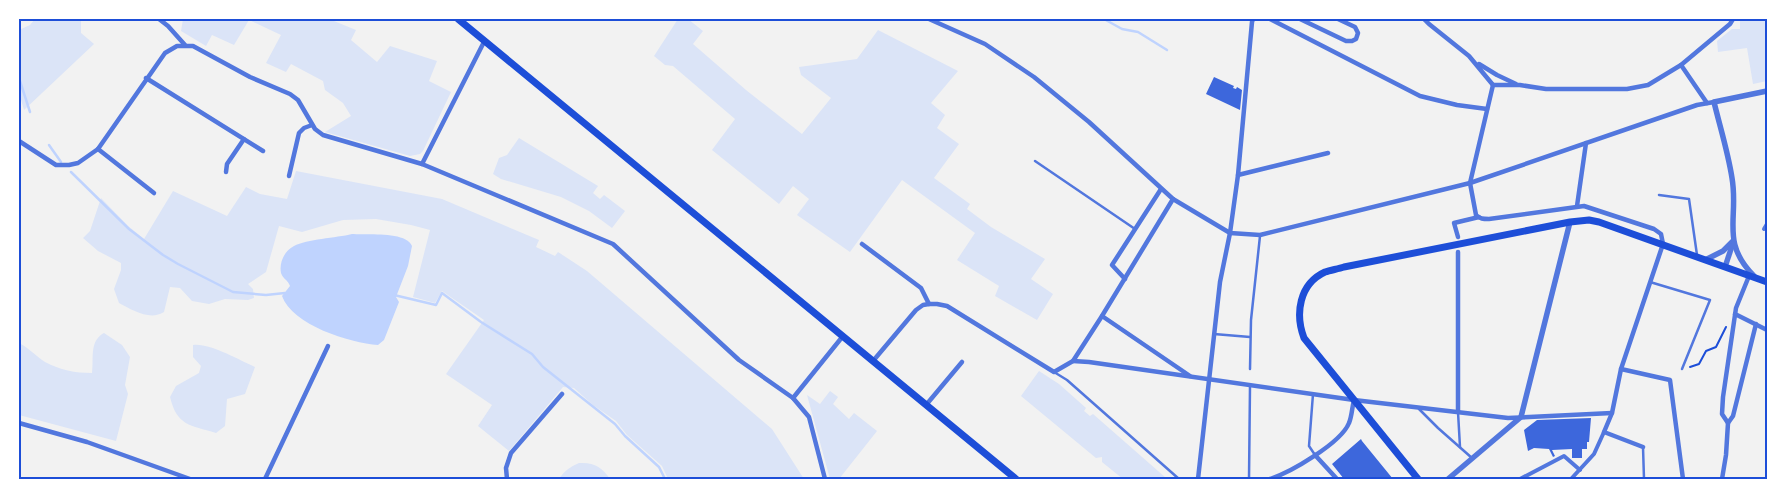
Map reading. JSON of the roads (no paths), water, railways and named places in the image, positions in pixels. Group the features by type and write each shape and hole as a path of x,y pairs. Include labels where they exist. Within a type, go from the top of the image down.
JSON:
{"main road":[{"path":"458,19 1016,479"},
{"path":"1418,479 1304,338 1301,331 1300,303 1308,287 1324,273 1570,222 1589,220 1663,244 1767,282"}],"street":[{"path":"159,19 185,45"},
{"path":"929,19 985,44 1034,77 1088,122 1173,199 1230,233 1260,235 1470,183 1710,102 1767,91"},
{"path":"1198,479 1220,282 1230,233 1238,175 1253,19"},
{"path":"1270,19 1420,96 1457,105 1487,109"},
{"path":"1300,19 1346,41 1352,42 1356,40 1358,33 1355,27 1338,19"},
{"path":"1424,19 1475,62 1497,76 1520,85"},
{"path":"1493,85 1520,85 1546,89 1627,89 1648,85 1681,65 1730,24 1733,19"},
{"path":"422,164 485,40"},
{"path":"19,141 56,165 78,163 98,149 146,78 165,54 177,46 185,45 201,49 250,77 298,100 314,129 323,135 422,164 613,244 739,360 793,398 809,417 825,479"},
{"path":"1475,62 1493,85"},
{"path":"1681,65 1710,102 1733,182 1733,241 1725,267"},
{"path":"146,78 263,151"},
{"path":"1479,217 1476,215 1470,183 1493,85"},
{"path":"290,176 299,133 304,128 312,125"},
{"path":"226,172 227,164 244,139"},
{"path":"1577,206 1586,143"},
{"path":"98,149 154,193"},
{"path":"1238,175 1328,153"},
{"path":"1125,279 1112,265 1161,189"},
{"path":"873,361 916,310 923,305 937,304 947,306 1054,372 1073,361 1173,199"},
{"path":"1458,237 1454,223 1479,217 1489,219 1577,206 1590,207 1654,229 1661,234 1663,244 1621,369 1612,413 1594,454 1571,479"},
{"path":"1448,479 1522,417 1570,222"},
{"path":"1764,229 1767,224"},
{"path":"1705,260 1723,251 1733,241"},
{"path":"1728,423 1722,414 1723,397 1735,314 1752,277 1739,257 1733,241"},
{"path":"862,244 921,288 929,304"},
{"path":"1458,252 1458,412"},
{"path":"1735,314 1767,330"},
{"path":"1102,316 1190,377"},
{"path":"1722,479 1728,423 1733,416 1756,324"},
{"path":"793,398 843,336"},
{"path":"265,479 328,346"},
{"path":"1073,361 1354,400 1508,418 1612,413"},
{"path":"926,405 962,362"},
{"path":"1621,369 1670,380 1683,479"},
{"path":"507,479 506,468 511,453 562,394"},
{"path":"1270,479 1298,466 1336,440 1349,424 1354,400"},
{"path":"19,424 87,442 190,479"},
{"path":"1604,432 1643,447"},
{"path":"1315,455 1336,479"},
{"path":"1520,479 1564,456 1580,470"}],"lane":[{"path":"1035,161 1135,229"},
{"path":"1658,195 1689,199 1697,257"},
{"path":"1250,369 1250,337 1260,235"},
{"path":"1650,282 1710,300 1682,369"},
{"path":"1214,334 1250,337"},
{"path":"1054,372 1067,380 1179,479"},
{"path":"1249,479 1250,385"},
{"path":"1312,394 1309,446 1315,455"},
{"path":"1417,407 1473,459"},
{"path":"1458,412 1460,447"},
{"path":"1643,447 1644,479"}],"water":[{"path":"352,234 394,236 408,241 412,246 408,266 396,297 399,302 384,340 378,345 353,341 309,324 297,316 282,296 290,286 281,273 281,265 285,254 290,248 306,242"}],"waterway":[{"path":"1104,19 1122,29 1138,32 1167,50"},
{"path":"19,78 30,112"},
{"path":"49,145 61,162"},
{"path":"71,172 129,229 178,264 233,292 266,295 285,293"},
{"path":"394,295 436,305 442,293 481,322 532,354 543,367 615,424 625,436 659,467 665,479"}]}
